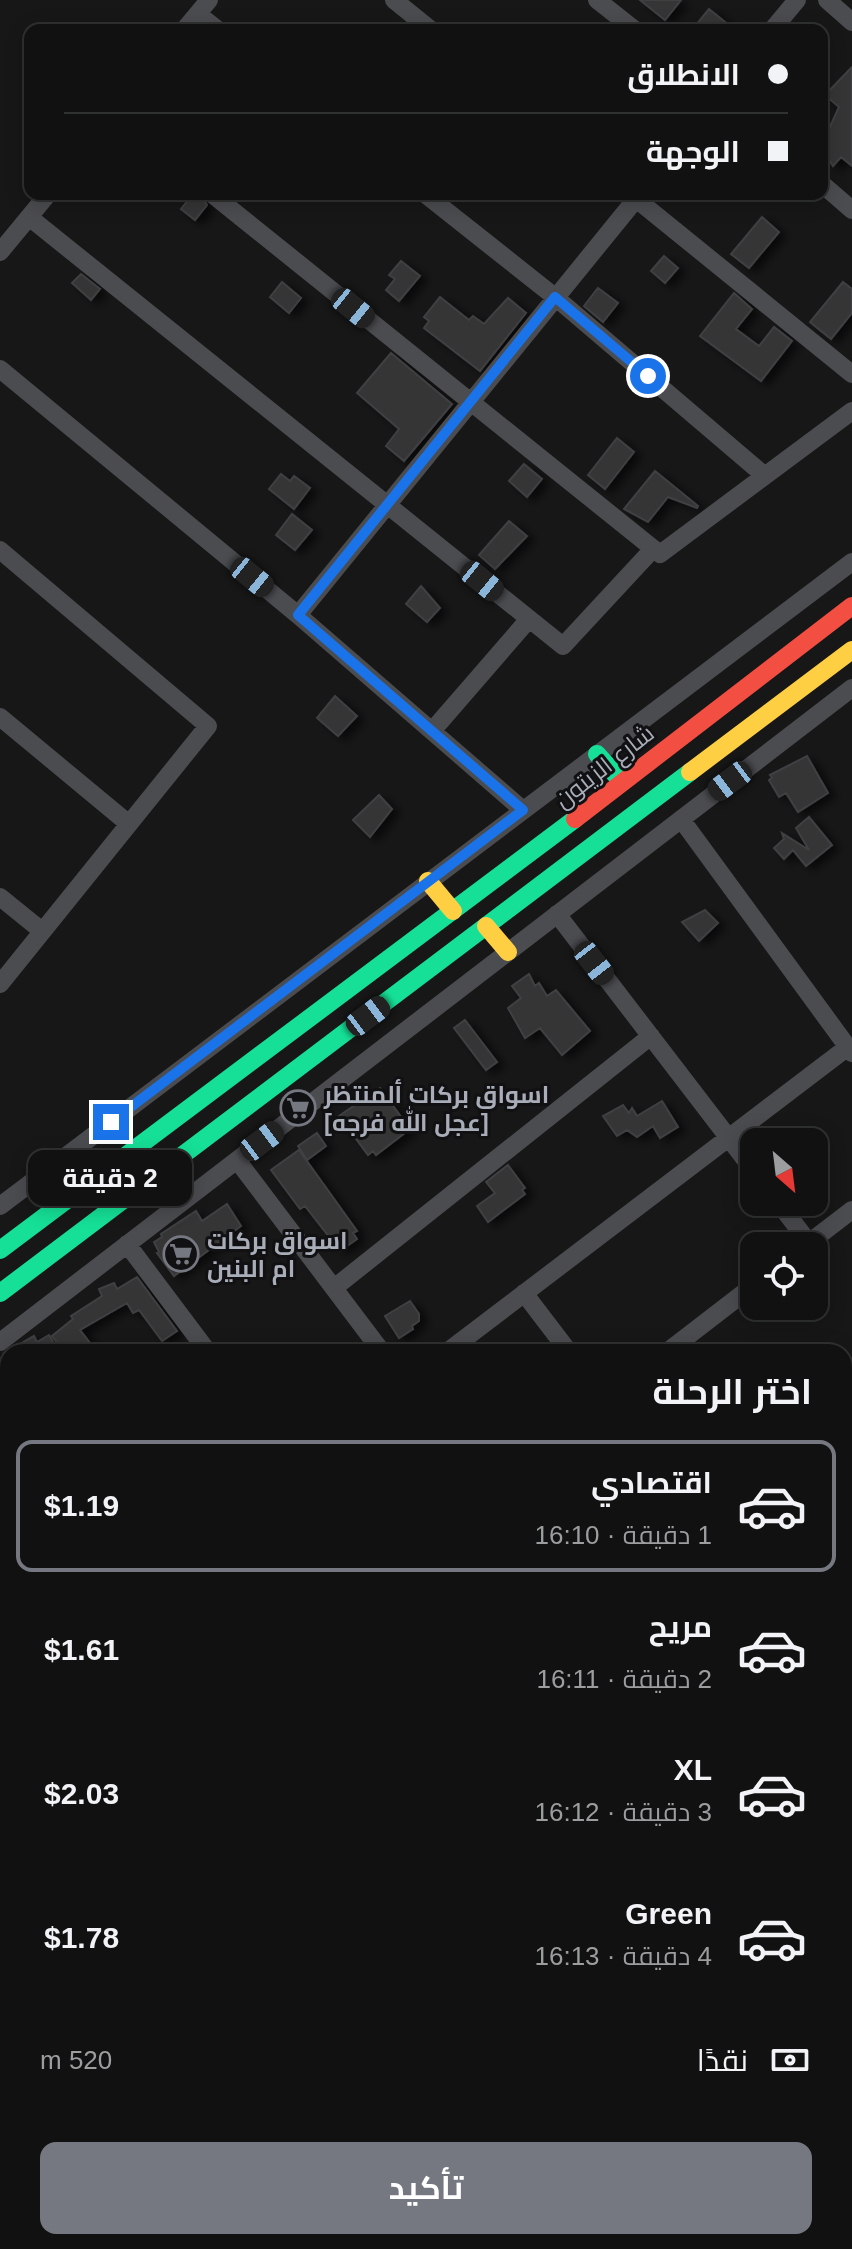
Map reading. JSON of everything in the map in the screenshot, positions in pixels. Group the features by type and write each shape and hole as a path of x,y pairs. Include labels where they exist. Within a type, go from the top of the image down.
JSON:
{"main road":[{"name":"شارع الزيتون","path":"0,1250 453,911 852,606"},
{"path":"0,1293 852,650"},
{"path":"597,754 622,782"},
{"path":"428,881 453,911"},
{"path":"486,926 508,952"},
{"path":"230,1078 233,1096 250,1105"},
{"path":"166,1125 180,1124 186,1128 190,1134 189,1148"}],"street":[{"path":"394,0 424,24"},
{"path":"597,0 627,24"},
{"path":"777,24 797,0"},
{"path":"827,0 852,22"},
{"path":"189,24 204,7"},
{"path":"828,189 852,210"},
{"path":"0,252 43,200"},
{"path":"219,200 660,554 852,411"},
{"path":"433,200 555,297 765,476"},
{"path":"298,615 632,200"},
{"path":"640,200 852,374"},
{"path":"29,217 563,646 653,549"},
{"path":"0,369 298,615 523,810"},
{"path":"0,550 208,726 0,984"},
{"path":"0,1206 852,562"},
{"path":"432,731 529,619"},
{"path":"0,1342 852,688"},
{"path":"0,717 129,824"},
{"path":"457,1344 850,1050 681,819"},
{"path":"0,897 42,931"},
{"path":"557,914 740,1153"},
{"path":"334,1288 651,1036"},
{"path":"237,1160 376,1344"},
{"path":"823,1232 852,1210"},
{"path":"127,1244 202,1344"},
{"path":"524,1293 563,1344"},
{"path":"677,1344 740,1296"}],"building":[{"path":"640,0 681,0 665,20"},
{"path":"709,9 728,24 697,24"},
{"path":"852,67 852,166 841,157 833,166 828,158 828,131 839,107 828,98 828,92"},
{"path":"188,200 204,200 207,205 195,220 181,209"},
{"path":"762,217 779,232 749,268 731,254"},
{"path":"664,256 678,268 665,283 651,271"},
{"path":"401,261 420,276 399,301 386,290 395,279 389,275"},
{"path":"81,274 100,289 91,300 72,283"},
{"path":"282,282 301,298 289,313 270,297"},
{"path":"843,282 852,289 852,313 831,339 810,322"},
{"path":"598,288 618,303 603,322 584,306"},
{"path":"734,293 752,309 736,329 759,346 774,327 792,341 761,381 700,336"},
{"path":"440,297 469,320 473,316 484,324 508,298 526,313 480,371 424,328 429,321 424,317"},
{"path":"391,353 452,404 404,461 386,446 399,429 357,393"},
{"path":"617,438 634,452 605,489 588,475"},
{"path":"524,464 542,479 527,497 509,481"},
{"path":"655,471 697,508 668,497 648,522 624,509"},
{"path":"281,474 290,481 294,476 310,488 294,509 269,489"},
{"path":"292,514 312,530 295,550 276,535"},
{"path":"509,521 527,536 495,569 479,555"},
{"path":"421,586 440,608 427,622 406,604"},
{"path":"335,696 357,716 338,736 317,718"},
{"path":"807,756 828,793 798,812 786,793 779,797 769,780 772,778 770,775"},
{"path":"379,795 392,809 370,837 353,820"},
{"path":"809,817 832,845 806,866 793,850 784,859 774,848 784,839 782,833 809,850 796,828"},
{"path":"705,910 718,923 699,941 682,922"},
{"path":"529,974 535,986 539,983 547,996 556,990 590,1031 562,1055 540,1028 525,1038 508,1008 521,998 512,986"},
{"path":"465,1020 497,1062 486,1070 454,1028"},
{"path":"380,1088 410,1129 376,1155 373,1151 368,1155 339,1116"},
{"path":"662,1101 678,1127 660,1138 653,1126 637,1137 627,1130 617,1136 603,1116 623,1105 629,1113 632,1108 637,1116"},
{"path":"317,1133 326,1146 307,1160 298,1146"},
{"path":"299,1150 357,1231 353,1233 357,1239 340,1251 305,1206 300,1209 271,1170"},
{"path":"508,1165 525,1188 522,1190 525,1194 488,1222 477,1206 495,1193 486,1182"},
{"path":"227,1204 241,1226 174,1276 157,1253 154,1242 196,1211 202,1221"},
{"path":"137,1277 177,1331 162,1341 139,1310 133,1313 127,1303 80,1330 91,1344 58,1344 52,1336 73,1319 71,1316 102,1296 99,1289 114,1283 117,1289"},
{"path":"410,1301 419,1314 419,1321 399,1338 385,1316"},
{"path":"49,1335 54,1344 20,1344 34,1336 37,1342"}],"traffic: fast":[{"path":"597,754 622,782"},
{"path":"0,1293 690,772"},
{"path":"0,1250 575,819"}],"traffic: slow":[{"path":"690,772 852,650"},
{"path":"428,881 453,911"},
{"path":"486,926 508,952"}],"traffic: jam":[{"path":"575,819 852,606"}],"place":[{"name":"اسواق بركات ألمنتظر [عجل الله فرجه]","path":"298,1108"},
{"name":"اسواق بركات ام البنين","path":"181,1254"}],"route":[{"path":"111,1122 523,810 298,615 555,297 648,376"}]}
